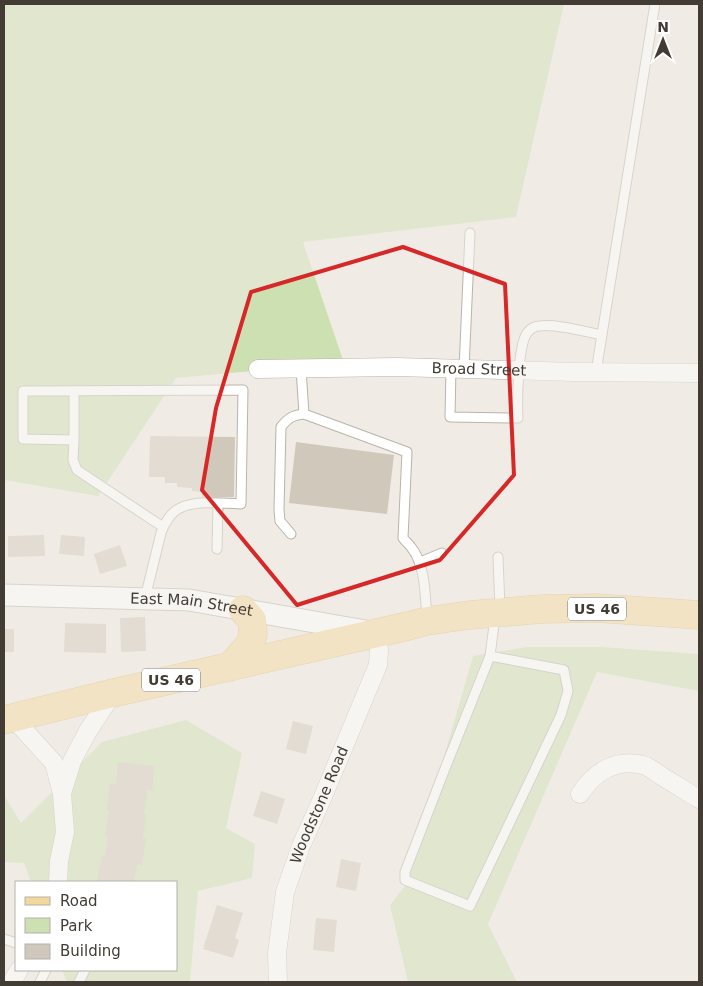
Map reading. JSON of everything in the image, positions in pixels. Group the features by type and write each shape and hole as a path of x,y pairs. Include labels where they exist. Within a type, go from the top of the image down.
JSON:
{"main road":[{"name":"US 46","path":"9,719 427,621 498,612 542,609 596,608 699,615"},
{"path":"230,667 250,644 253,634 252,620 244,610"}],"street":[{"name":"Broad Street","path":"258,370 398,367 699,374"},
{"name":"East Main Street","path":"4,595 189,600 376,633"},
{"name":"Woodstone Road","path":"278,982 277,953 286,892 301,846 378,665 379,650 376,633"},
{"path":"62,794 72,761 113,694"},
{"path":"9,719 54,763 62,794 65,832 59,862 58,881"},
{"path":"580,794 587,783 599,772 613,766 628,763 644,766 652,770 699,799"},
{"path":"12,982 18,971"}],"lane":[{"path":"596,372 655,4"},
{"path":"470,233 458,368 450,417 518,418 519,370 523,340 530,329 550,325 602,335"},
{"path":"301,369 304,414"},
{"path":"74,440 23,439 23,391 243,390 241,504 198,503 180,508 174,513 160,533 145,599"},
{"path":"74,391 73,460 77,470 163,527"},
{"path":"290,534 280,521 279,510 281,427 287,419 294,415 304,414 407,452 402,538 412,548 420,562 425,590 427,621"},
{"path":"217,549 218,503"},
{"path":"420,562 442,553"},
{"path":"490,656 564,670 568,691 560,715 470,906 405,880 405,872 490,656 498,612 498,557"}],"highlighted area":[{"path":"403,247 505,284 514,475 440,560 297,605 202,490 216,408 251,292"}],"green space":[{"path":"4,4 564,4 516,217 303,242 344,363 176,378 98,496 4,480"},
{"path":"527,647 602,647 699,654 699,691 597,672 488,924 517,982 408,982 390,905 408,882 473,656"},
{"path":"186,720 242,753 226,828 255,844 252,878 198,891 190,982 67,982 62,971 178,971 178,881 31,881 24,863 4,862 4,795 21,823 102,742"}],"building":[{"path":"150,436 235,437 234,497 202,497 202,492 192,491 192,488 177,487 177,483 165,483 165,477 149,477"},
{"path":"296,442 394,455 387,514 289,503"},
{"path":"44,535 45,556 8,557 8,536"},
{"path":"61,535 85,537 84,556 59,554"},
{"path":"120,545 127,566 100,574 94,554"},
{"path":"145,617 146,651 121,652 120,618"},
{"path":"65,623 106,624 106,653 64,652"},
{"path":"4,629 14,629 14,652 4,652"},
{"path":"293,721 313,726 306,754 286,749"},
{"path":"118,762 154,766 152,791 147,790 144,814 146,814 143,838 146,838 142,865 137,864 134,881 97,881 102,856 105,856 108,837 105,836 109,811 107,810 110,784 116,784"},
{"path":"261,791 285,799 277,824 253,816"},
{"path":"341,859 361,863 356,891 336,887"},
{"path":"217,905 243,913 235,938 239,940 233,958 203,949"},
{"path":"316,918 337,920 334,952 313,950"}]}
